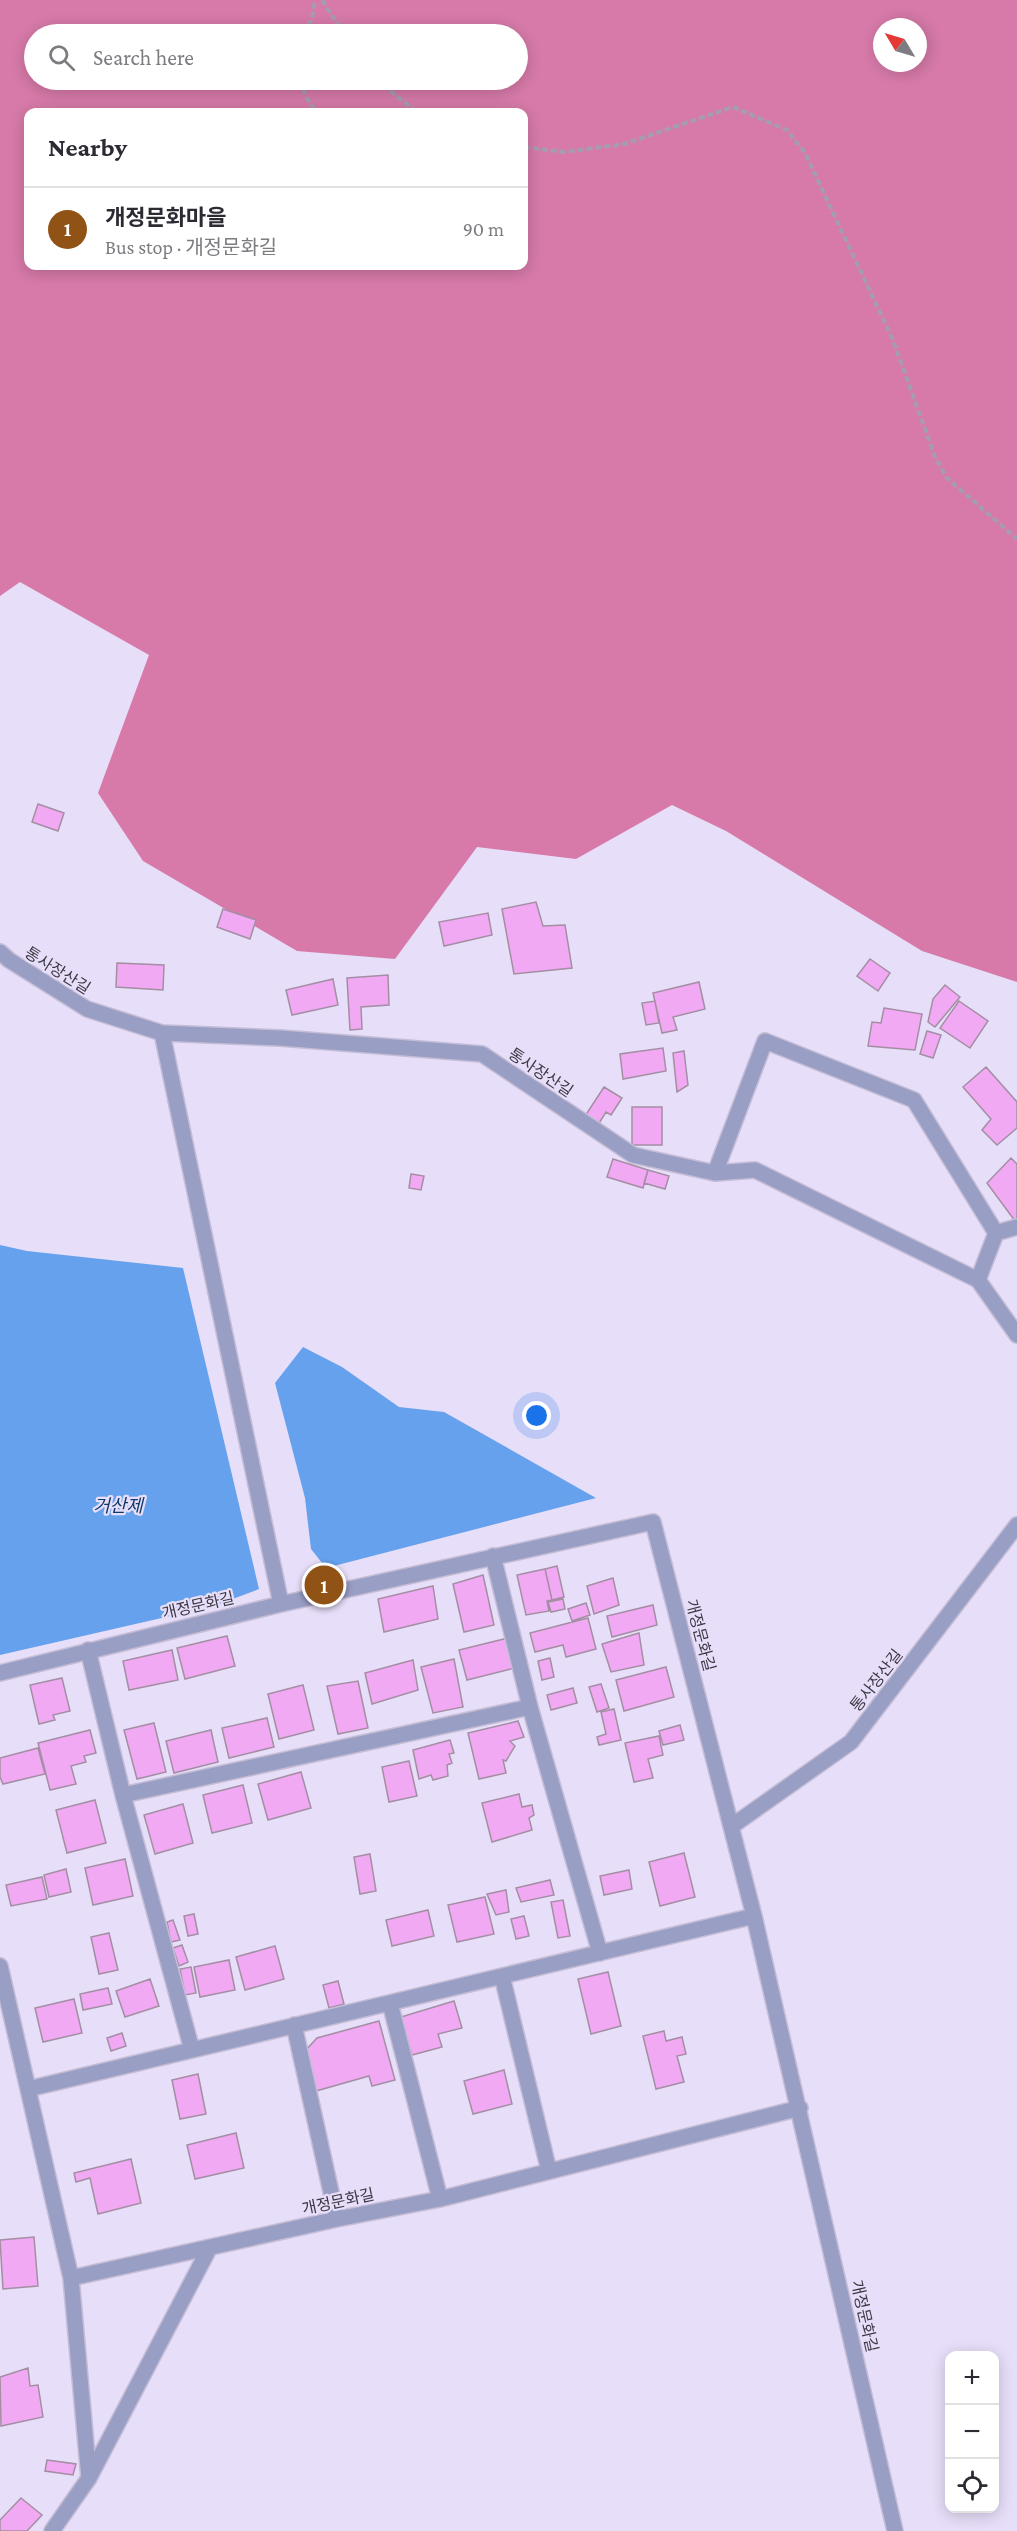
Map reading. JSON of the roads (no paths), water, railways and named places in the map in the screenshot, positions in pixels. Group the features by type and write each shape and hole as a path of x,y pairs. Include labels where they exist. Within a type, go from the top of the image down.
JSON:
{"street":[{"name":"통사장산길","path":"0,952 87,1009 162,1033 280,1038 482,1053 633,1155 716,1173 755,1170 978,1280 1017,1335"},
{"path":"162,1033 281,1604"},
{"path":"716,1173 765,1041 914,1100 996,1233"},
{"path":"996,1233 1017,1227"},
{"path":"978,1280 996,1233"},
{"name":"개정문화길","path":"0,1672 281,1604 653,1522 754,1916 800,2108 895,2531"},
{"name":"통사장산길","path":"732,1826 851,1742 1017,1525"},
{"path":"493,1556 530,1707 600,1953"},
{"path":"88,1650 123,1795 192,2050"},
{"path":"123,1795 530,1707"},
{"path":"28,2089 754,1916"},
{"path":"0,1966 71,2278 89,2478"},
{"path":"502,1976 549,2171"},
{"path":"390,2003 440,2199"},
{"path":"294,2025 337,2219"},
{"name":"개정문화길","path":"71,2278 337,2219 440,2199 800,2108"},
{"path":"52,2531 89,2478 210,2247"}],"water":[{"name":"거산제","path":"0,1245 27,1251 183,1268 259,1589 214,1606 0,1655"},
{"path":"303,1347 342,1367 399,1407 444,1412 596,1498 326,1568 311,1549 305,1498 275,1383"}],"place":[{"name":"개정문화마을","path":"324,1585"}]}
